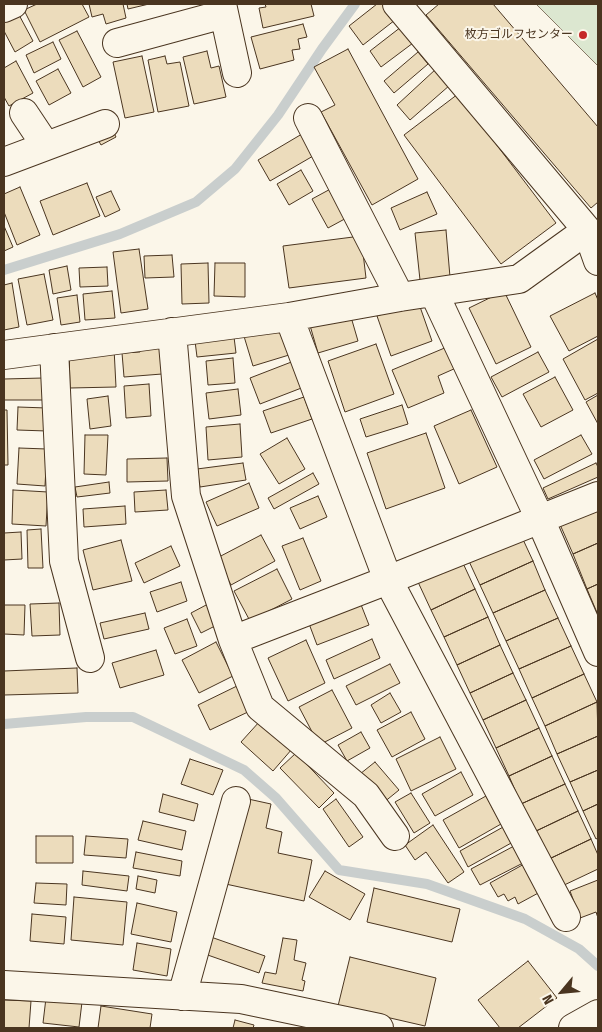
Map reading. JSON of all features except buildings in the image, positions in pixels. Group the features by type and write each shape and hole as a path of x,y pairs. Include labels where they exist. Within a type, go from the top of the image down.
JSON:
{"street":[{"path":"4,8 13,4"},
{"path":"397,4 587,230 598,261"},
{"path":"117,43 223,9 237,73"},
{"path":"24,113 46,146"},
{"path":"308,118 400,297"},
{"path":"4,162 105,124"},
{"path":"4,355 289,317 400,297 519,279 587,230"},
{"path":"434,293 540,520 598,652"},
{"path":"289,317 388,580 566,917"},
{"path":"172,332 186,496 233,640 260,707 366,795 395,836"},
{"path":"54,348 64,561 90,658"},
{"path":"233,640 598,496"},
{"path":"182,996 236,801"},
{"path":"4,985 241,999 379,1028"},
{"path":"573,1028 598,1014"}],"green space":[{"name":"枚方ゴルフセンター","path":"536,4 598,4 598,66"}],"waterway":[{"path":"4,270 120,234 196,202 235,169 278,115 355,4"},
{"path":"4,724 86,717 133,717 244,770 276,798 339,870 427,884 525,919 579,949 598,966"}],"place":[{"name":"枚方ゴルフセンター","path":"583,35"}]}
